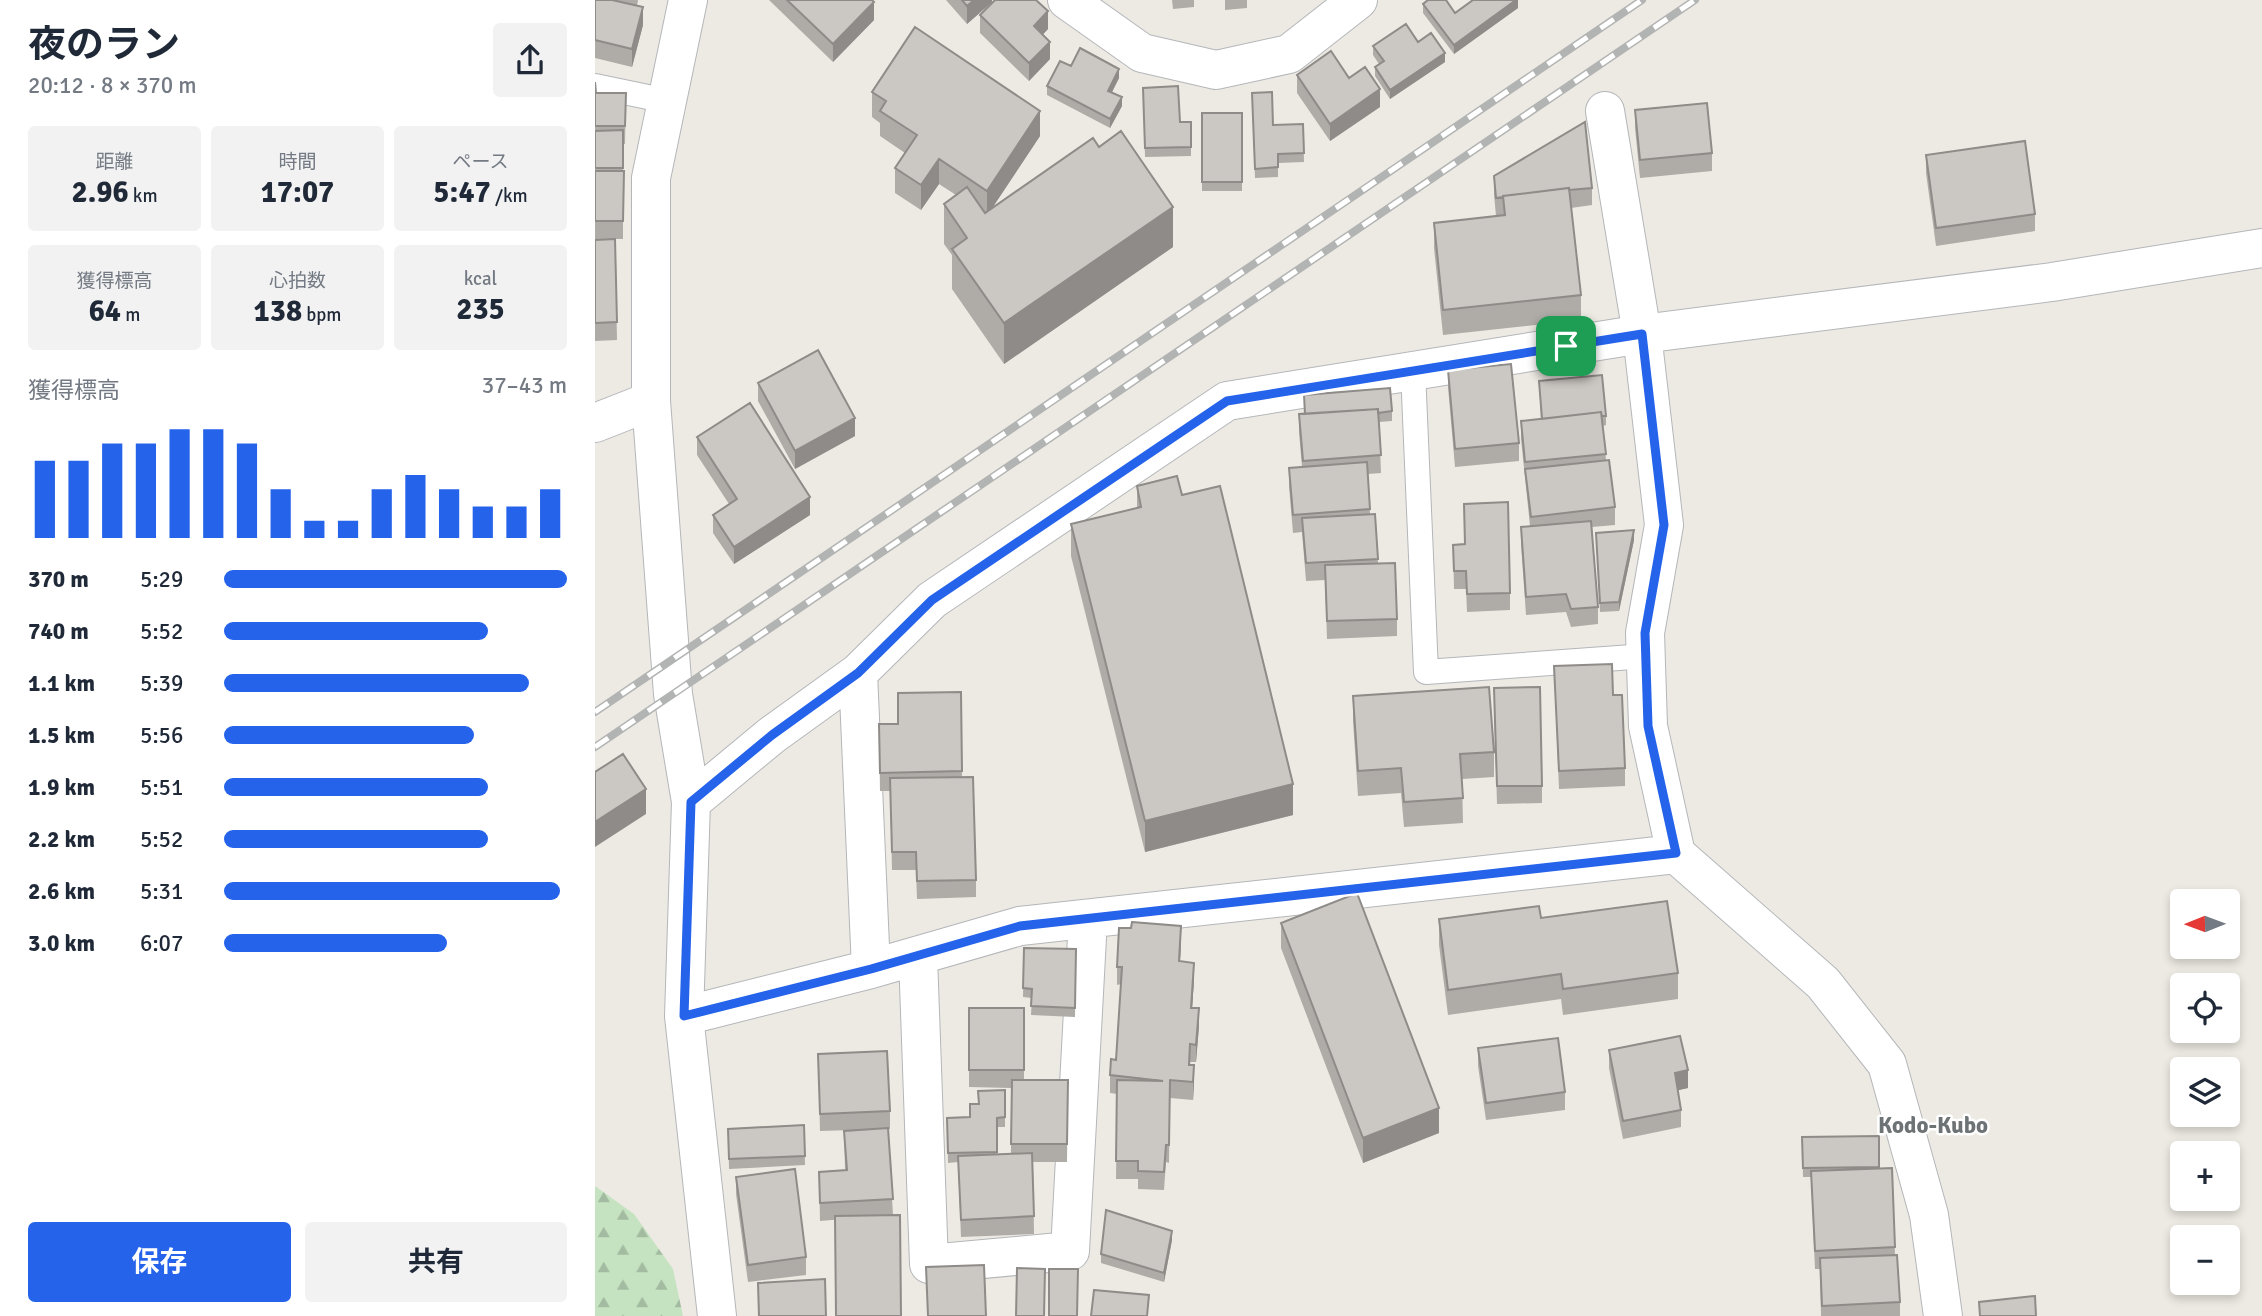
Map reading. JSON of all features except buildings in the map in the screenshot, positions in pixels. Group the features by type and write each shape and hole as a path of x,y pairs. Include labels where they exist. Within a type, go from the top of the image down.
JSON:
{"street":[{"path":"688,0 651,178 651,401 673,694 691,802 684,1016 717,1316"},
{"path":"1067,0 1142,53 1216,71 1289,54 1358,0"},
{"path":"1605,111 1642,334 1664,525 1645,633 1648,726 1676,853 1822,983 1887,1064 1929,1215 1943,1316"},
{"path":"691,802 772,735 858,673 932,600 1227,401 1642,334 2052,282 2262,248"},
{"path":"595,423 651,401"},
{"path":"858,673 871,969"},
{"path":"684,1016 871,969 1020,926 1676,853"},
{"path":"918,956 929,1264 1070,1251 1088,919"}],"lane":[{"path":"595,86 667,101"},
{"path":"1413,371 1426,671 1646,656"}],"green space":[{"path":"595,1186 634,1214 673,1269 683,1316 595,1316"}],"railway":[{"path":"595,712 1642,0"},
{"path":"595,747 1695,0"}],"district":[{"name":"Kodo-Kubo","path":"1933,1125"}],"route":[{"path":"1642,334 1664,525 1645,633 1648,726 1676,853 1020,926 871,969 684,1016 691,802 772,735 858,673 932,600 1227,401 1566,346 1642,334"}]}
